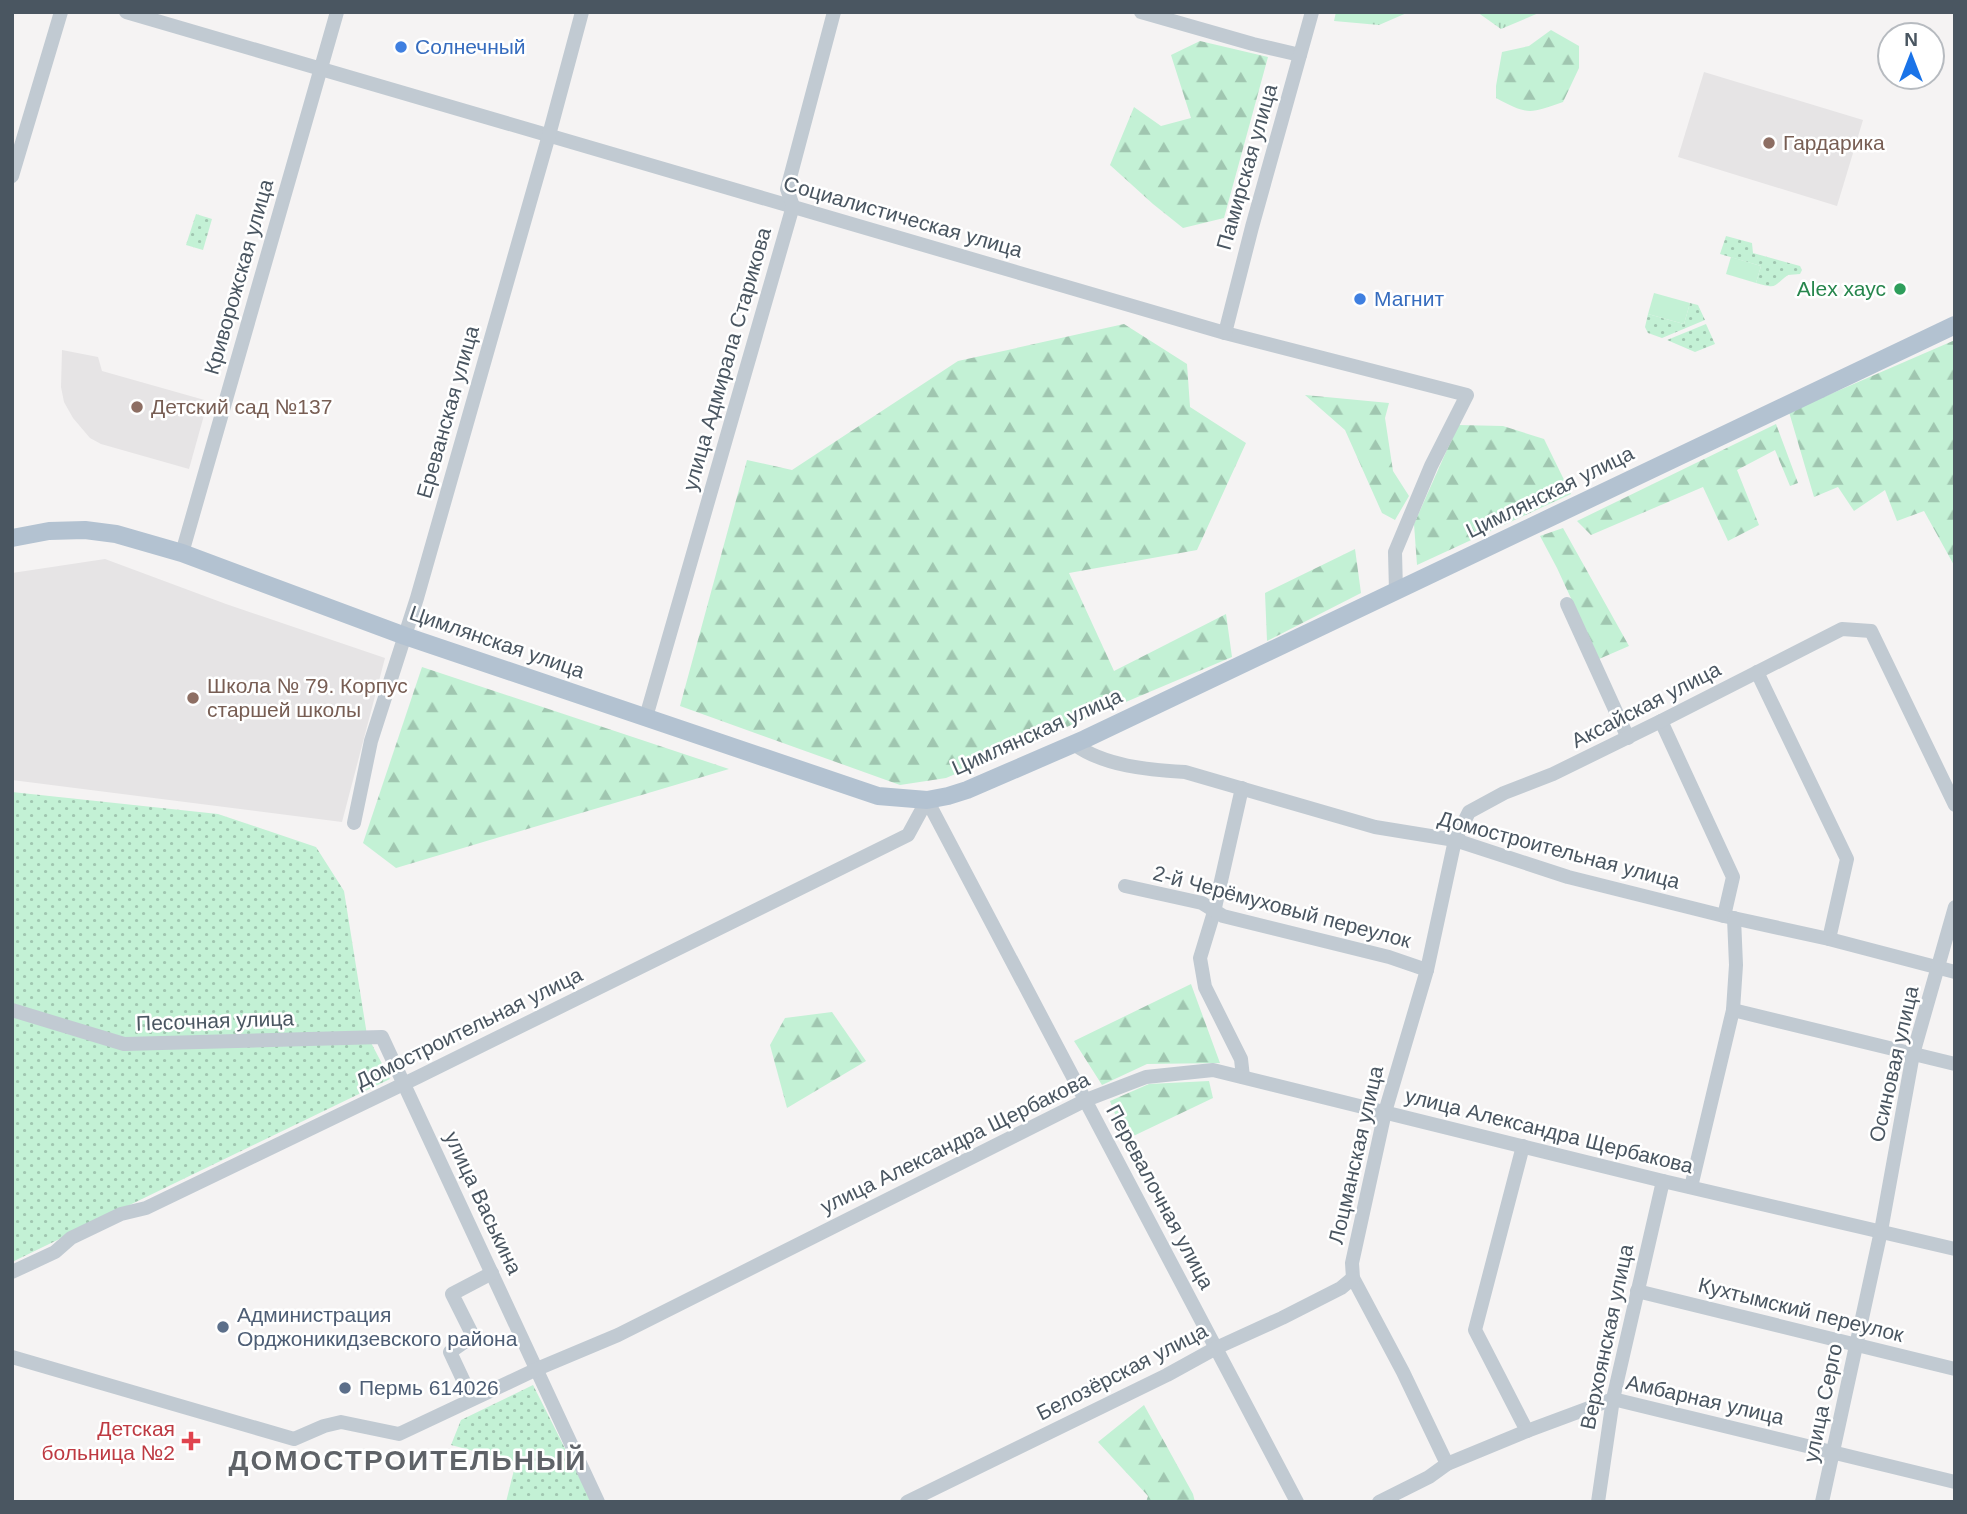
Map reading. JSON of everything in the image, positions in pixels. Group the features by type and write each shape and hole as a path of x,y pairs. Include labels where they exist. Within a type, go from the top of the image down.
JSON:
{"main road":[{"name":"Цимлянская улица","path":"12,538 50,531 85,530 116,534 182,553 405,636 878,796 927,800 967,790 1074,744 1955,325"}],"street":[{"path":"12,176 61,12"},
{"name":"Социалистическая улица","path":"126,12 1225,333 1467,395 1431,466 1395,552 1396,591"},
{"name":"Криворожская улица","path":"182,553 337,12"},
{"name":"Ереванская улица","path":"354,823 371,741 417,598 582,12"},
{"name":"улица Адмирала Старикова","path":"646,717 793,206 786,189 834,12"},
{"path":"1141,12 1300,55"},
{"name":"Памирская улица","path":"1225,333 1237,305 1312,12"},
{"path":"1567,604 1628,738"},
{"name":"Аксайская улица","path":"1455,841 1469,812 1504,793 1553,774 1628,738 1842,629 1871,631 1955,805"},
{"path":"1756,673 1847,859 1829,939"},
{"path":"1661,721 1734,877 1729,917 1736,965 1733,1010 1691,1187"},
{"name":"Домостроительная улица","path":"1074,744 1090,755 1152,771 1185,772 1375,827 1455,841 1568,877 1955,972"},
{"path":"1242,788 1214,912 1200,958 1205,987 1241,1059 1243,1077"},
{"name":"Домостроительная улица","path":"12,1272 55,1252 71,1238 99,1224 121,1214 146,1208 404,1084 908,835 927,800"},
{"name":"Перевалочная улица","path":"927,800 1297,1502"},
{"name":"Лоцманская улица","path":"1447,1464 1403,1372 1353,1278 1352,1262 1385,1112 1427,970 1455,841"},
{"name":"2-й Черёмуховый переулок","path":"1125,886 1202,903 1223,916 1389,957 1427,970"},
{"name":"Осиновая улица","path":"1881,1231 1913,1054 1955,907"},
{"name":"Песочная улица","path":"12,1010 124,1044 382,1037"},
{"path":"1733,1010 1955,1064"},
{"name":"улица Васькина","path":"382,1037 598,1502"},
{"name":"улица Александра Щербакова","path":"12,1356 295,1439 324,1426 341,1422 399,1434 537,1369 618,1335 1086,1100 1146,1077 1213,1070 1663,1181 1955,1248"},
{"path":"1523,1146 1475,1330 1527,1431"},
{"name":"Верхоянская улица","path":"1598,1502 1613,1399 1663,1181"},
{"name":"улица Серго","path":"1822,1502 1881,1231"},
{"path":"472,1399 450,1352 473,1336 453,1294 492,1273"},
{"name":"Белозёрская улица","path":"907,1502 1340,1289 1353,1278"},
{"name":"Кухтымский переулок","path":"1637,1291 1955,1368"},
{"name":"Амбарная улица","path":"1379,1502 1429,1477 1447,1464 1613,1399 1955,1482"}],"shaded area":[{"name":"Гардарика","path":"1704,72 1863,120 1837,206 1678,157"},
{"name":"Детский сад №137","path":"62,350 98,357 102,371 208,401 189,469 101,444 90,438 64,402 61,387"},
{"name":"Школа № 79. Корпус старшей школы","path":"105,559 385,658 342,822 12,780 12,573"}],"green space":[{"path":"1336,12 1409,12 1379,25 1334,21"},
{"path":"1477,12 1541,12 1501,29"},
{"path":"1551,30 1579,46 1579,68 1563,102 1529,111 1496,98 1502,52 1529,46"},
{"path":"1200,41 1268,57 1224,218 1183,228 1110,165 1134,107 1161,126 1191,118 1171,55"},
{"path":"196,214 212,219 203,250 186,245"},
{"path":"1726,236 1752,243 1753,253 1800,266 1802,270 1800,274 1788,275 1774,286 1756,283 1761,266 1720,254"},
{"path":"1731,257 1761,266 1756,283 1726,274"},
{"path":"1654,293 1690,303 1684,324 1648,314"},
{"path":"1690,303 1698,305 1705,320 1662,338 1648,333 1645,327 1648,314 1684,324"},
{"path":"1124,324 1187,364 1190,407 1246,443 1197,550 1069,573 1114,671 1226,614 1232,657 946,778 900,785 680,706 747,460 792,470 958,361"},
{"path":"1706,324 1715,344 1695,352 1667,340"},
{"path":"1955,340 1955,567 1924,511 1897,521 1885,490 1854,511 1838,487 1814,497 1789,412"},
{"path":"1305,395 1389,403 1385,418 1393,471 1409,496 1395,520 1382,513 1345,430"},
{"path":"1776,424 1798,483 1790,486 1775,450 1737,470 1759,525 1728,541 1703,487 1591,535 1577,521"},
{"path":"1458,425 1503,426 1544,439 1571,494 1417,565 1414,524"},
{"path":"1563,528 1629,646 1599,659 1540,536"},
{"path":"1355,549 1361,593 1267,641 1265,593"},
{"path":"422,667 729,769 396,868 363,843"},
{"path":"12,792 218,814 316,847 344,891 367,1035 390,1079 12,1262"},
{"path":"1191,984 1220,1063 1147,1064 1102,1085 1074,1041"},
{"path":"832,1012 866,1061 787,1108 770,1045 785,1018"},
{"path":"1209,1081 1213,1098 1125,1140 1110,1101 1149,1084"},
{"path":"533,1385 592,1502 506,1502 516,1462 451,1445 461,1420"},
{"path":"1144,1405 1195,1502 1146,1502 1148,1496 1098,1442"}],"place":[{"name":"Солнечный","path":"401,47"},
{"name":"Гардарика","path":"1769,143"},
{"name":"Alex хаус","path":"1900,289"},
{"name":"Магнит","path":"1360,299"},
{"name":"Детский сад №137","path":"137,407"},
{"name":"Школа № 79. Корпус старшей школы","path":"193,698"},
{"name":"Администрация Орджоникидзевского района","path":"223,1327"},
{"name":"Пермь 614026","path":"345,1388"},
{"name":"Детская больница №2","path":"191,1441"}],"district":[{"name":"ДОМОСТРОИТЕЛЬНЫЙ","path":"408,1460"}]}
